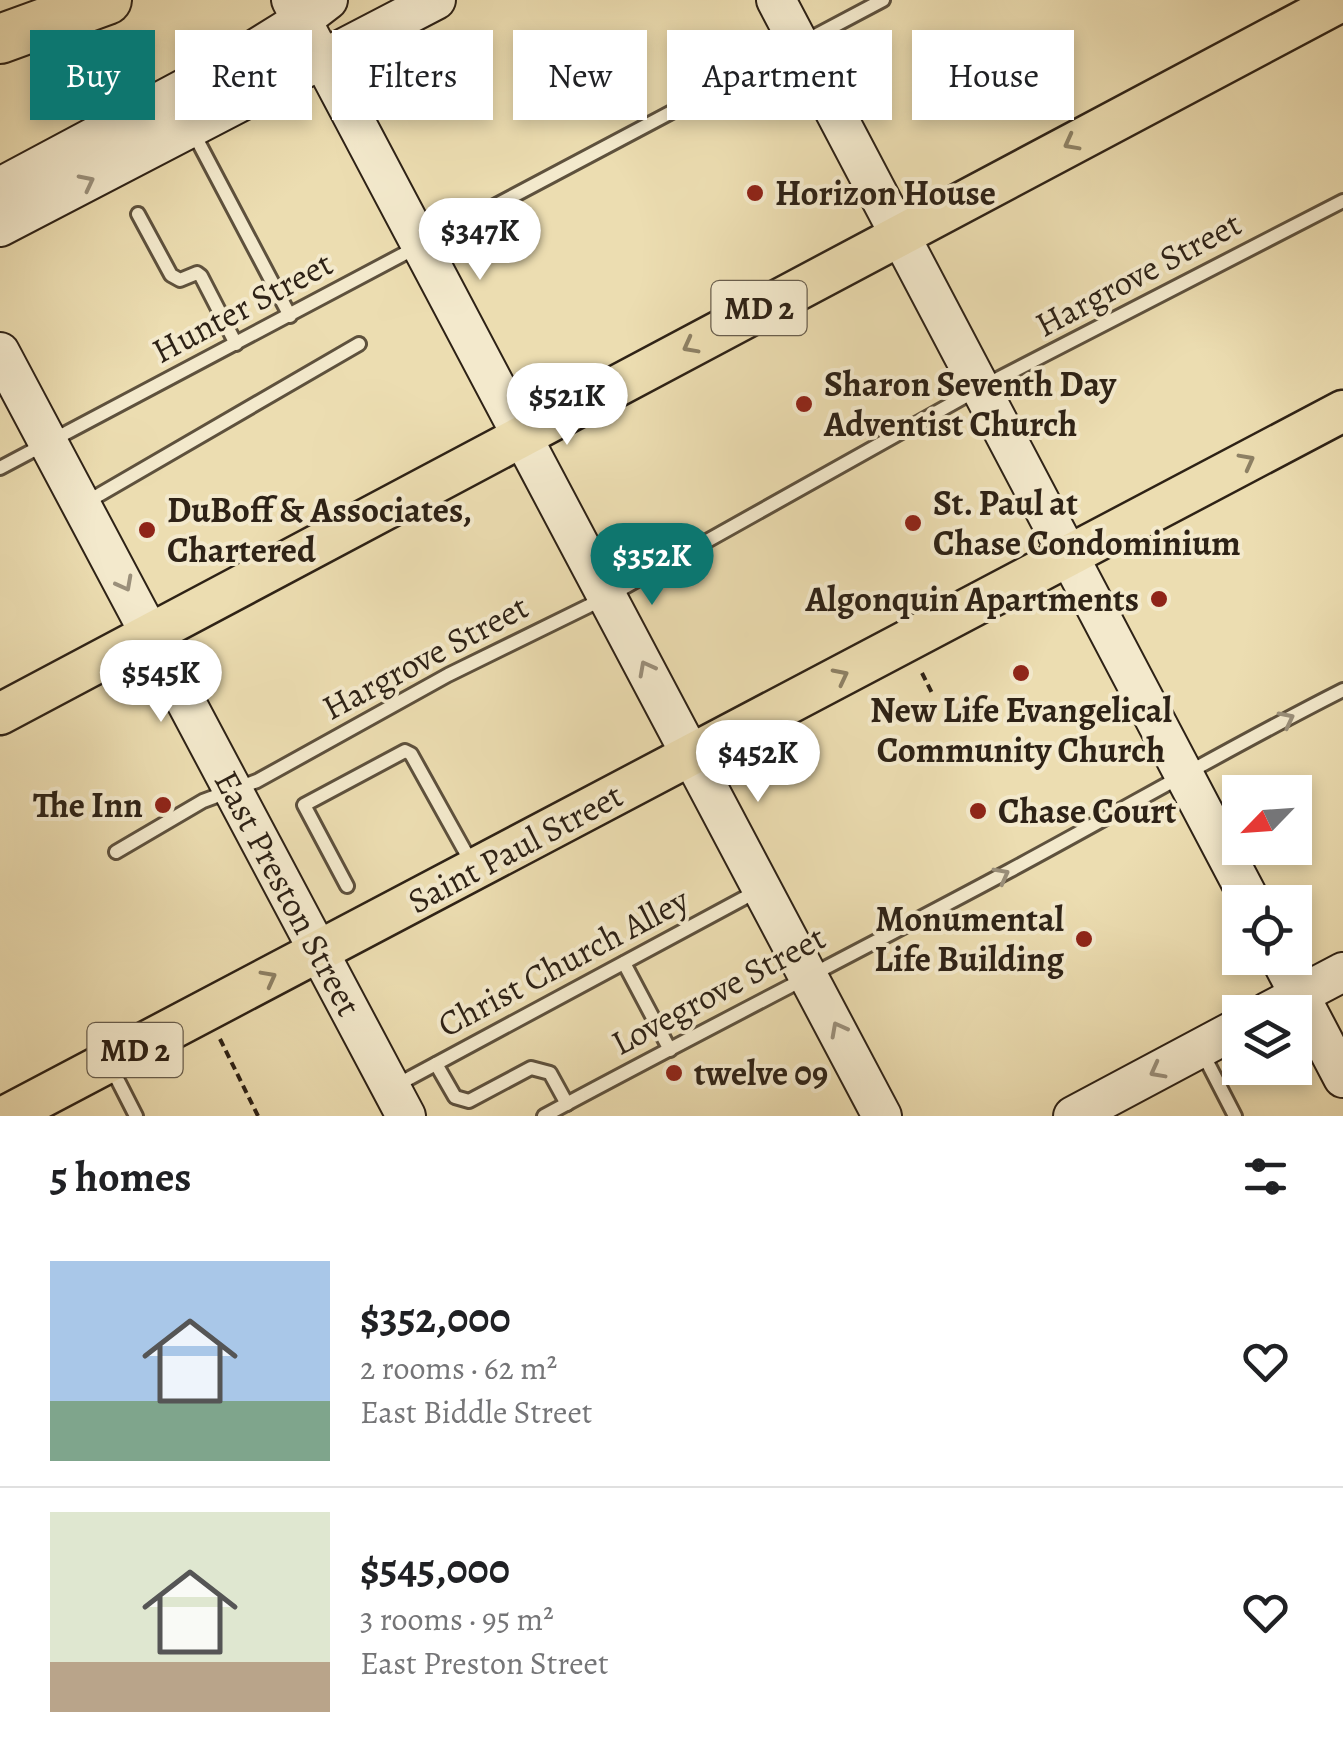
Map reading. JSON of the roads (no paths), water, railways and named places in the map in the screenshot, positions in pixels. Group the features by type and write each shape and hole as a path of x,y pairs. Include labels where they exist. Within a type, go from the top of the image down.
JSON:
{"highway":[{"path":"0,39 107,0"}],"main road":[{"path":"0,227 436,0"},
{"path":"776,0 792,30"},
{"name":"MD 2","path":"0,714 1343,0"},
{"path":"0,186 236,60 307,7 324,60 882,1116"},
{"path":"839,120 1241,885"},
{"name":"East Preston Street","path":"0,352 398,1102"},
{"name":"Saint Paul Street","path":"6,1116 53,1099 109,1063 318,951 1343,411"},
{"path":"1300,995 1343,972"},
{"path":"1073,1116 1222,1036"},
{"path":"1312,1040 1343,1078"}],"lane":[{"name":"Hunter Street","path":"825,30 882,0"},
{"name":"Hunter Street","path":"0,468 667,115"},
{"path":"191,128 290,316"},
{"name":"Hargrove Street","path":"116,852 203,801 234,790 448,675 608,597 980,388 1343,200"},
{"path":"138,214 175,278 180,280 197,273 201,276 236,344"},
{"path":"82,504 360,344"},
{"name":"Lovegrove Street","path":"544,1116 1343,690"},
{"path":"347,886 304,806 405,752 411,754 475,869"},
{"name":"Christ Church Alley","path":"398,1102 436,1064 764,888"},
{"path":"624,963 670,1050"},
{"path":"1200,1048 1235,1116"},
{"path":"109,1063 136,1116"},
{"path":"436,1064 455,1097 470,1101 531,1068 550,1072 567,1104"}],"place":[{"name":"Horizon House","path":"755,193"},
{"name":"Sharon Seventh Day Adventist Church","path":"804,404"},
{"name":"St. Paul at Chase Condominium","path":"913,523"},
{"name":"DuBoff & Associates, Chartered","path":"147,530"},
{"name":"Algonquin Apartments","path":"1159,599"},
{"name":"New Life Evangelical Community Church","path":"1021,673"},
{"name":"The Inn","path":"163,805"},
{"name":"Chase Court","path":"978,811"},
{"name":"Monumental Life Building","path":"1084,939"},
{"name":"twelve 09","path":"674,1073"}]}
